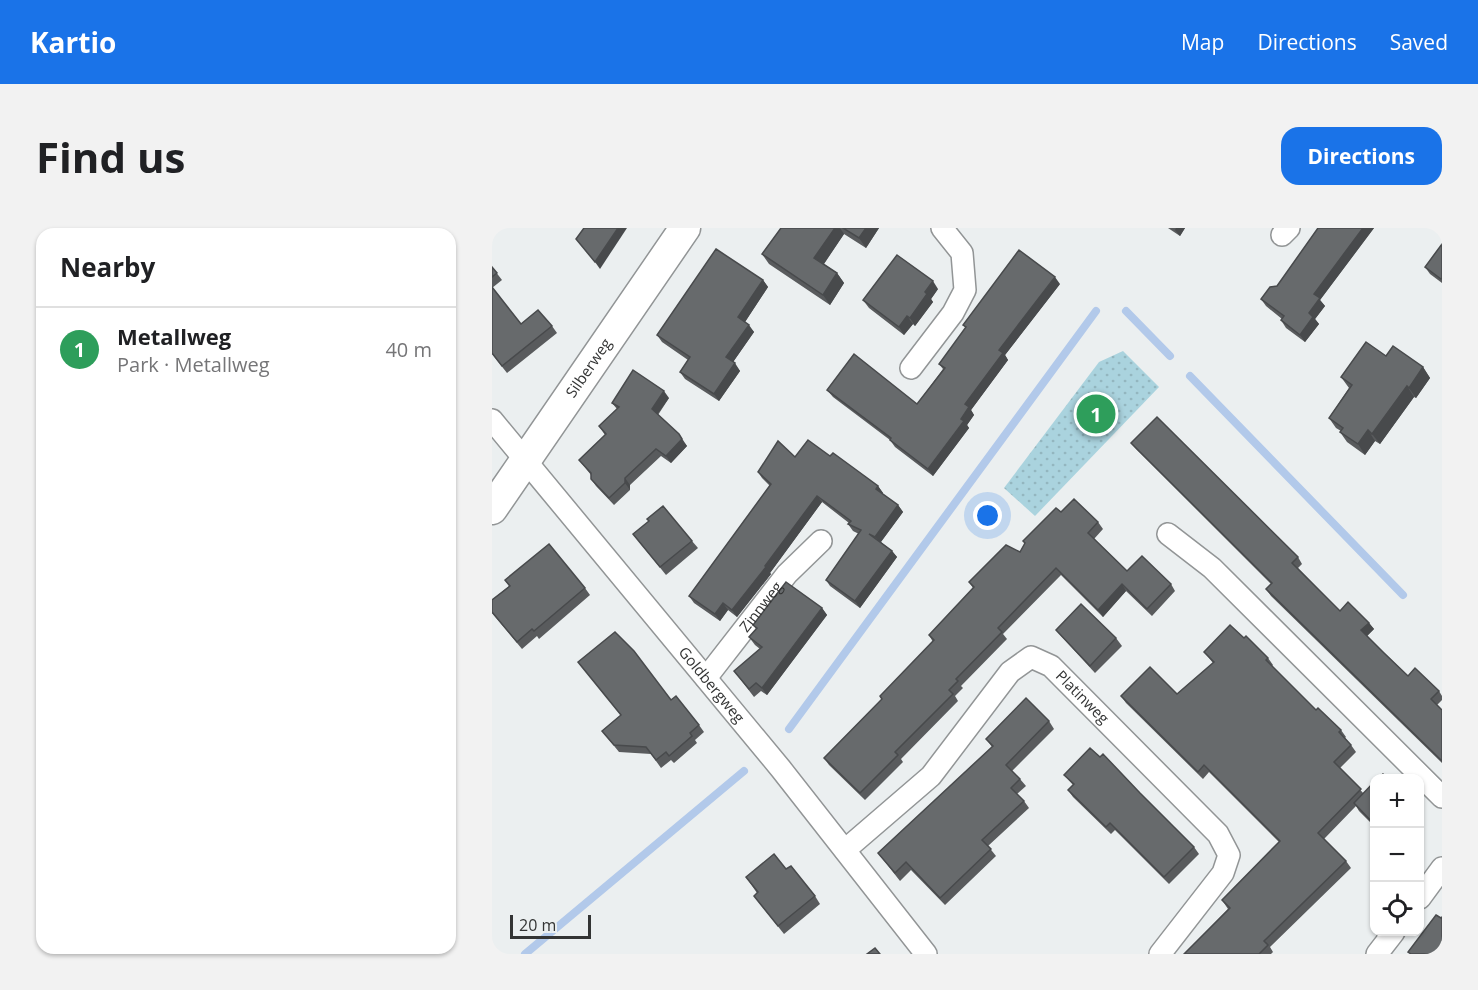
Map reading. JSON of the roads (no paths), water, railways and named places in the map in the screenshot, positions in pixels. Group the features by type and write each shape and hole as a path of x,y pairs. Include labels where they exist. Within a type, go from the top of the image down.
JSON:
{"street":[{"name":"Silberweg","path":"492,509 685,228"},
{"path":"911,368 953,313 965,290 962,253 942,228"},
{"name":"Goldbergweg","path":"492,420 782,768 927,954"},
{"path":"1168,534 1212,568 1442,797"},
{"name":"Zinnweg","path":"706,678 787,574 821,541"},
{"name":"Platinweg","path":"845,850 931,776 1010,672 1031,657 1051,666 1218,834 1229,855 1222,873 1160,954"},
{"path":"1424,891 1442,868"},
{"path":"1377,954 1391,936"}],"waterway":[{"path":"789,729 1096,311"},
{"path":"1126,311 1170,356"},
{"path":"1190,376 1403,595"},
{"path":"525,954 744,771"}],"place":[{"name":"Metallweg","path":"1096,414"}]}
